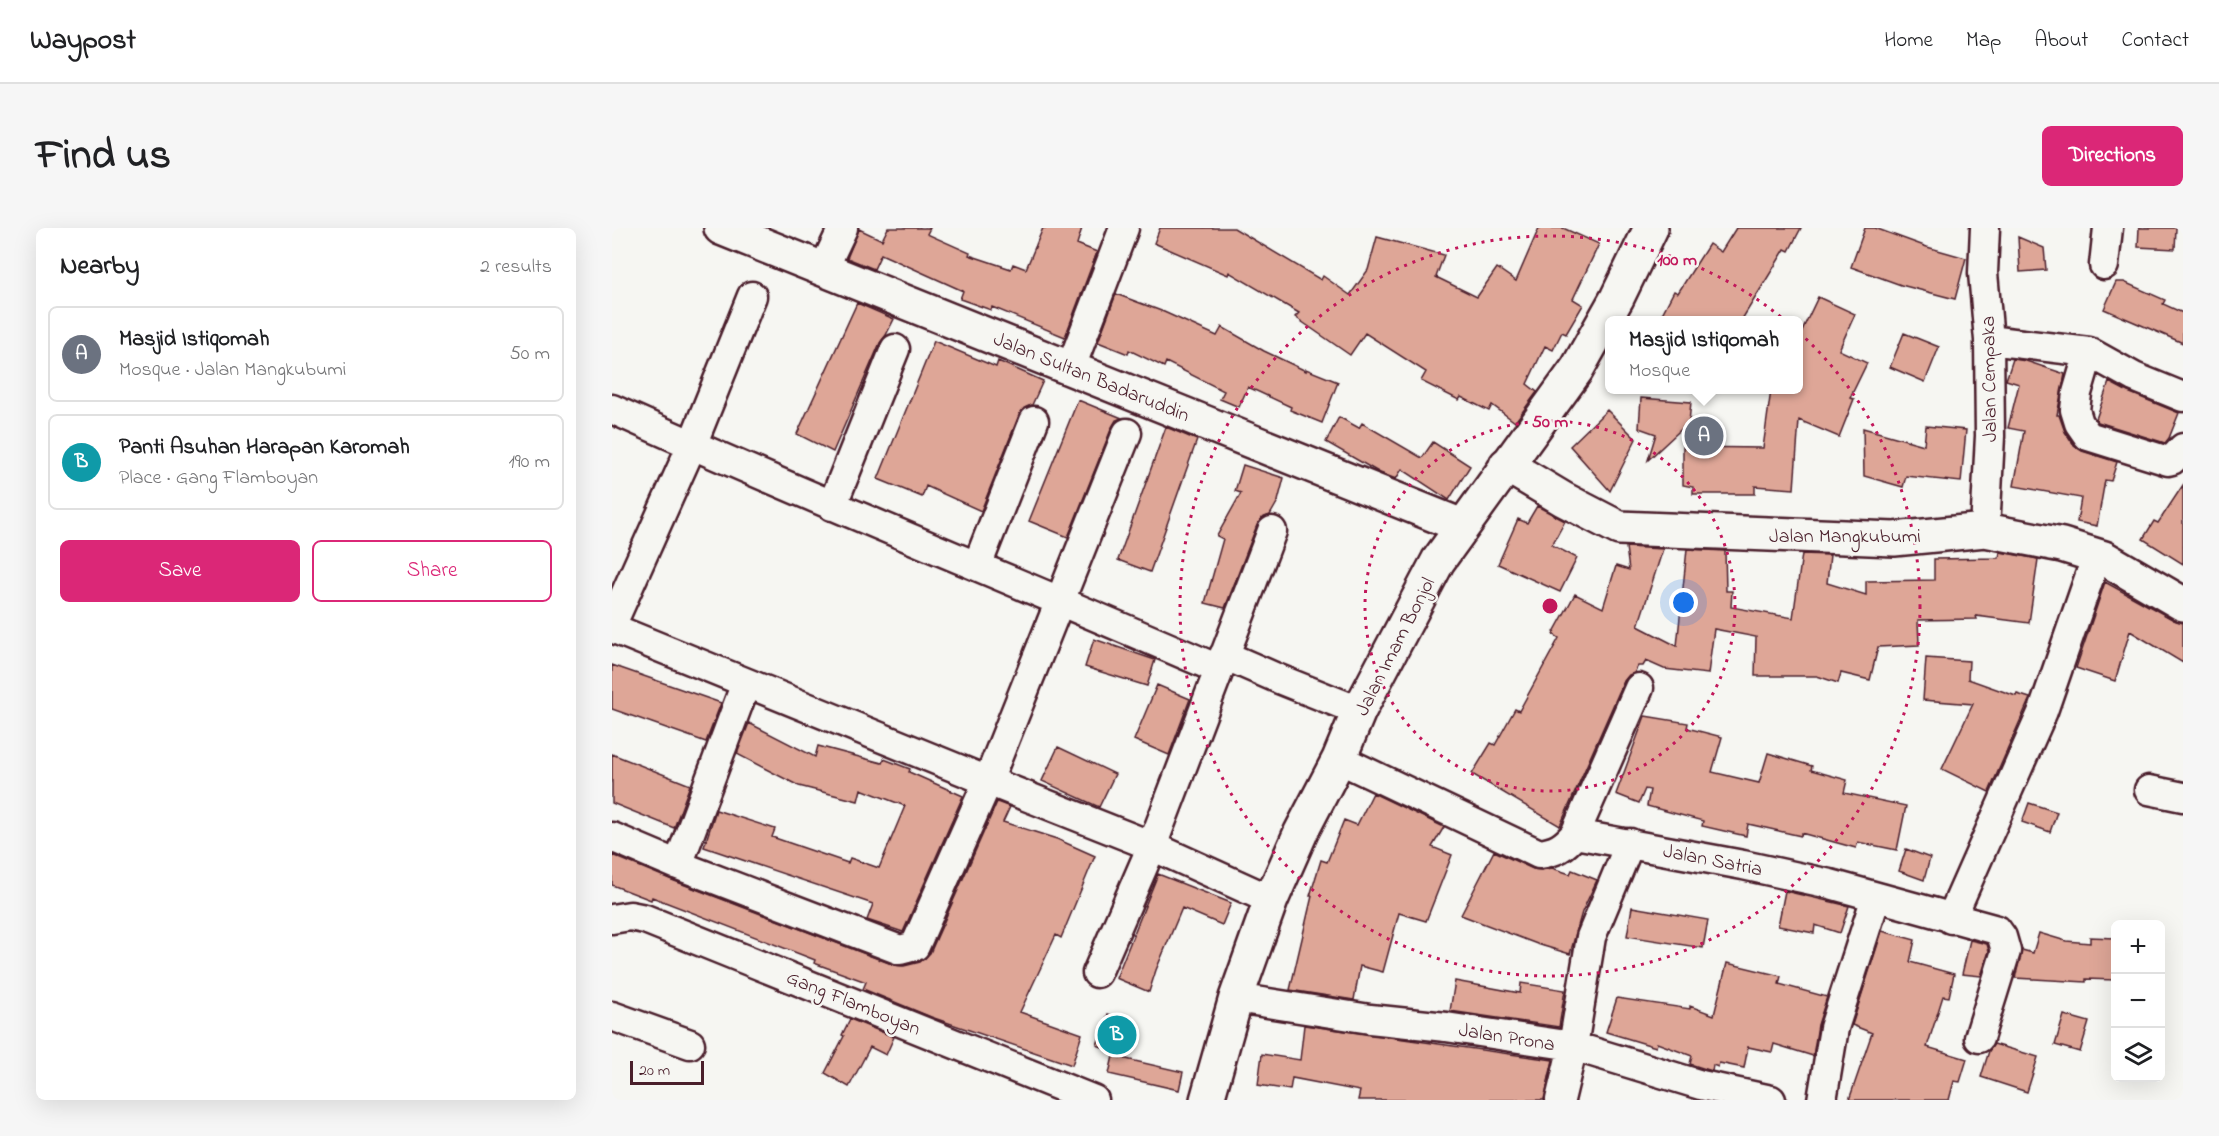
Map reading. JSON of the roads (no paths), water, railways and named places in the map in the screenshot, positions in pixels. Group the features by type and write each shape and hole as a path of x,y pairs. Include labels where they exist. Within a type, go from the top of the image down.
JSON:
{"main road":[{"name":"Jalan Sultan Badaruddin","path":"721,228 1462,526"},
{"name":"Jalan Imam Bonjol","path":"1607,316 1652,228"},
{"name":"Jalan Imam Bonjol","path":"1207,1100 1236,998 1271,900 1301,832 1339,759 1359,711 1438,561 1577,369 1605,319"},
{"name":"Jalan Mangkubumi","path":"1506,465 1563,499 1619,528 1894,539 1985,530 2062,544 2097,555 2183,604"}],"street":[{"path":"824,268 843,228"},
{"path":"1071,368 1124,228"},
{"name":"Jalan Cempaka","path":"1985,228 1983,273 1989,340 1990,436 1985,530"},
{"path":"2104,265 2108,228"},
{"path":"752,296 692,446 612,626 987,781 1152,846 1271,900"},
{"path":"1989,340 2089,352 2134,377 2183,397"},
{"path":"832,506 895,349"},
{"path":"2089,352 2077,393 2075,410 2079,423 2088,436 2168,461 2172,460 2183,448"},
{"path":"612,409 832,506 1060,600 1221,662 1359,711"},
{"path":"977,566 1034,421"},
{"path":"612,837 678,865 900,950 915,946 987,781 1127,433"},
{"path":"1097,973 1152,846 1272,531"},
{"path":"1951,919 2043,711 2097,555"},
{"path":"678,865 746,682"},
{"path":"1339,759 1539,854 1553,852 1566,845 1575,834 1639,688"},
{"path":"2149,790 2183,797"},
{"name":"Jalan Satria","path":"1575,834 1830,884 1997,930 2005,944 2006,951 1979,1038"},
{"path":"1560,1100 1573,1046 1591,938 1630,843"},
{"path":"1822,1100 1834,1028 1876,897"},
{"name":"Gang Flamboyan","path":"612,919 630,916 645,919 1094,1100"},
{"name":"Jalan Prona","path":"1236,998 1370,1019 1446,1027 1573,1046 1701,1085 1772,1100"},
{"path":"612,1016 690,1044"}],"place":[{"name":"Masjid Istiqomah","path":"1704,436"},
{"name":"Panti Asuhan Harapan Karomah","path":"1117,1035"}]}
